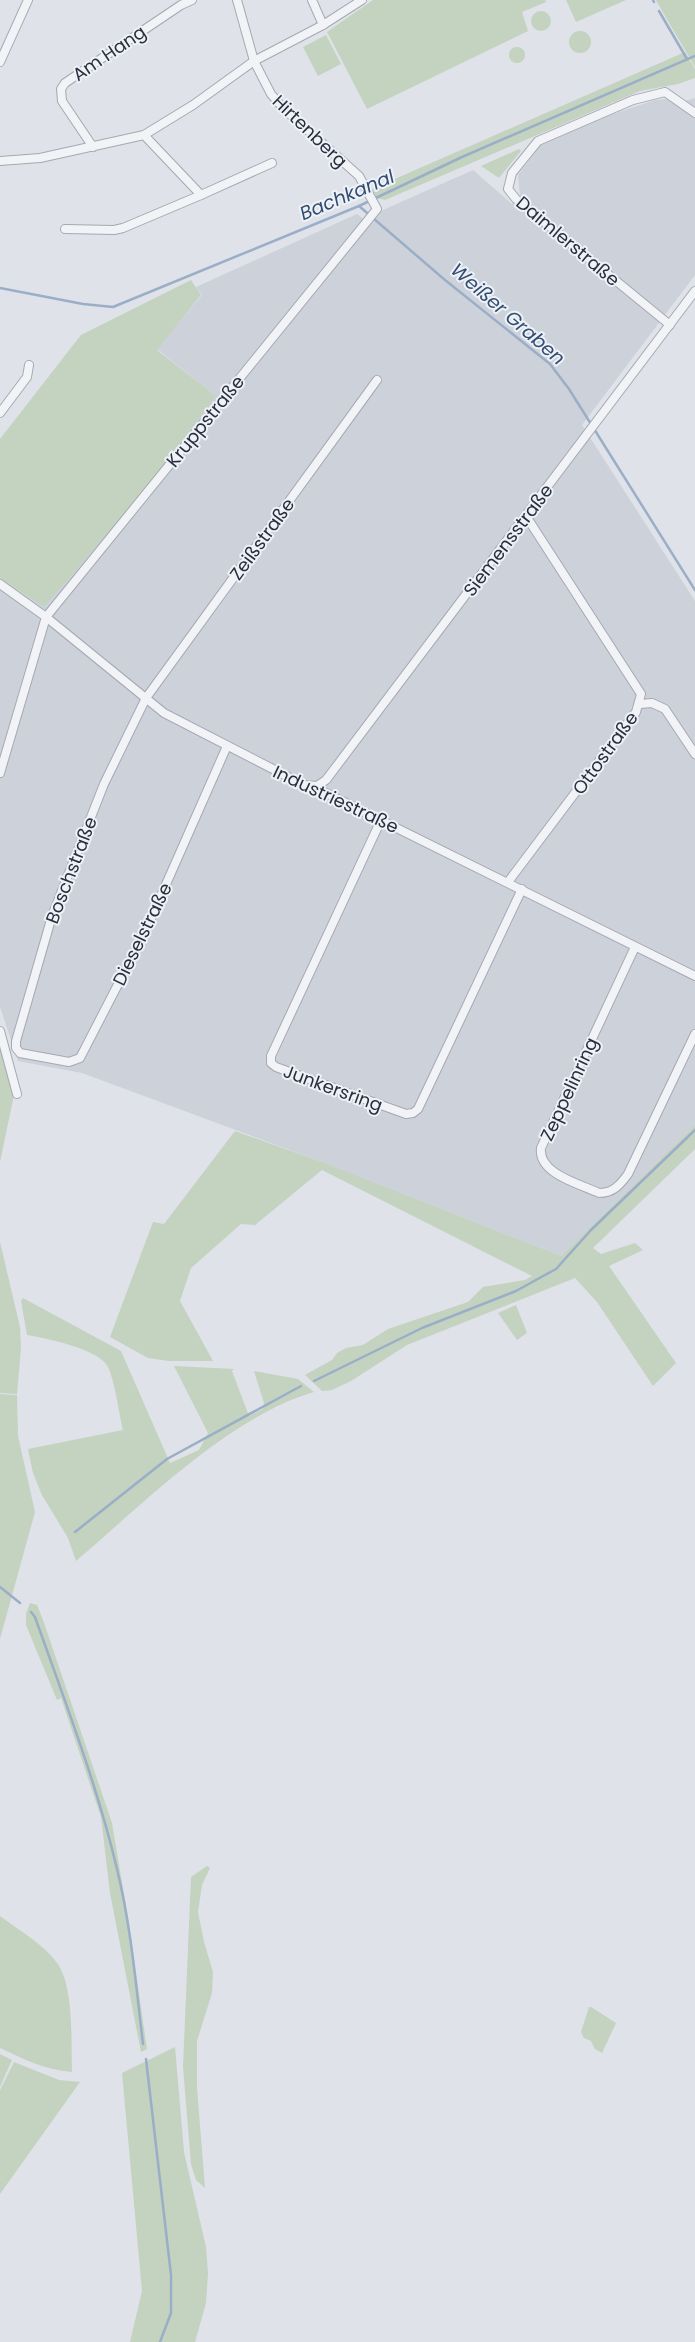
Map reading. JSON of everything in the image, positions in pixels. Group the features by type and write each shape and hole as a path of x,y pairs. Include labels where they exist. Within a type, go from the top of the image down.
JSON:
{"street":[{"path":"0,62 28,0"},
{"name":"Am Hang","path":"93,147 62,102 61,89 64,83 181,5 192,0"},
{"name":"Hirtenberg","path":"237,0 254,61 271,94 283,108 359,176 377,209 366,222"},
{"path":"312,0 323,25"},
{"path":"0,161 40,158 144,135 193,105 254,61 323,25 362,0"},
{"path":"0,49 13,31"},
{"name":"Daimlerstraße","path":"670,325 516,198 508,189 509,180 512,173 538,141 633,100 665,92 695,114"},
{"path":"144,135 201,195"},
{"path":"65,229 114,230 123,228 272,163"},
{"name":"Kruppstraße","path":"46,617 366,222"},
{"name":"Siemensstraße","path":"317,786 326,780 695,291"},
{"path":"0,414 27,377 29,365"},
{"name":"Zeißstraße","path":"146,698 377,380"},
{"name":"Ottostraße","path":"508,882 636,712 640,704 641,694 526,516"},
{"name":"Industriestraße","path":"0,584 46,617 164,713 185,726 304,785 317,786 324,792 695,976"},
{"path":"0,773 46,617"},
{"name":"Boschstraße","path":"16,1048 16,1042 49,924 104,784 146,698"},
{"path":"640,704 652,703 665,710 695,754"},
{"name":"Dieselstraße","path":"16,1048 20,1053 69,1062 80,1058 145,932 227,746"},
{"name":"Junkersring","path":"381,820 271,1056 271,1063 276,1067 406,1114 418,1109 522,890"},
{"name":"Zeppelinring","path":"635,947 541,1148 540,1156 548,1169 599,1193 606,1193 620,1184 628,1174 695,1034"},
{"path":"0,1031 17,1094"}],"shaded area":[{"path":"695,98 695,275 582,425 695,601 695,1125 561,1256 325,1163 82,1073 18,1061 0,1007 0,579 44,607 216,396 157,349 202,295 196,287 357,214 371,225 383,210 473,170 512,204 520,196 518,175 542,144 610,115 655,100 666,99 674,104"}],"green space":[{"path":"373,0 545,0 546,2 522,12 528,31 367,109 327,32"},
{"path":"566,0 626,0 576,22"},
{"path":"656,0 695,0 695,67 661,9"},
{"path":"541,11 548,14 551,21 548,28 541,31 534,28 531,21 534,14"},
{"path":"580,31 588,34 591,42 588,50 580,53 572,50 569,42 572,34"},
{"path":"326,35 341,64 318,76 303,47"},
{"path":"517,47 523,49 525,55 523,61 517,63 511,61 509,55 511,49"},
{"path":"685,52 695,69 695,78 678,84 640,91 385,200 377,198 372,189"},
{"path":"519,149 521,151 499,178 481,166"},
{"path":"191,280 201,295 157,350 216,396 139,497 44,607 0,579 0,439 81,335"},
{"path":"0,1048 14,1095 0,1162"},
{"path":"695,1125 695,1149 593,1248 601,1254 635,1243 643,1250 609,1266 676,1363 653,1386 597,1302 575,1278 407,1345 351,1381 332,1390 322,1391 305,1375 332,1360 337,1353 346,1348 363,1345 388,1329 468,1302 483,1287 525,1280 532,1276 322,1170 255,1225 241,1224 191,1268 180,1301 213,1361 169,1361 148,1358 110,1337 153,1222 164,1224 235,1131 325,1163 561,1256"},
{"path":"0,1242 20,1327 21,1348 17,1394 0,1393"},
{"path":"23,1298 121,1351 170,1463 199,1450 208,1433 174,1366 234,1369 232,1371 249,1416 263,1409 264,1403 254,1371 298,1379 314,1392 282,1404 219,1441 158,1489 76,1561 68,1538 42,1495 33,1473 28,1449 123,1430 117,1398 108,1367 103,1361 71,1345 27,1335 21,1301"},
{"path":"516,1305 527,1333 517,1340 498,1313"},
{"path":"0,1394 17,1395 18,1436 35,1512 0,1639"},
{"path":"30,1603 37,1605 43,1620 112,1823 147,2049 141,2052 110,1893 101,1817 61,1698 57,1700 26,1625 26,1614"},
{"path":"207,1866 210,1868 202,1885 198,1912 213,1972 212,1993 197,2041 197,2088 205,2188 196,2180 191,2164 183,2067 191,1877"},
{"path":"0,1916 40,1945 59,1966 64,1977 69,2003 72,2072 62,2071 26,2060 0,2048"},
{"path":"589,2007 616,2023 602,2053 595,2049 591,2041 584,2038 581,2032"},
{"path":"175,2047 184,2152 206,2247 208,2273 206,2303 195,2342 130,2342 142,2291 122,2073"},
{"path":"0,2054 12,2060 0,2087"},
{"path":"14,2062 59,2080 80,2082 0,2194 0,2090"}],"waterway":[{"path":"659,11 687,59"},
{"name":"Bachkanal","path":"0,288 83,304 113,307 359,206 462,157 695,56"},
{"name":"Weißer Graben","path":"359,206 445,280 550,364 569,389 695,590"},
{"path":"314,1381 422,1328 516,1291 556,1269 591,1230 695,1130"},
{"path":"75,1532 167,1459 301,1386"},
{"path":"0,1587 20,1603"},
{"path":"31,1612 35,1617 79,1742 109,1837 126,1912 143,2044"},
{"path":"146,2059 171,2275 171,2313 160,2342"}]}
